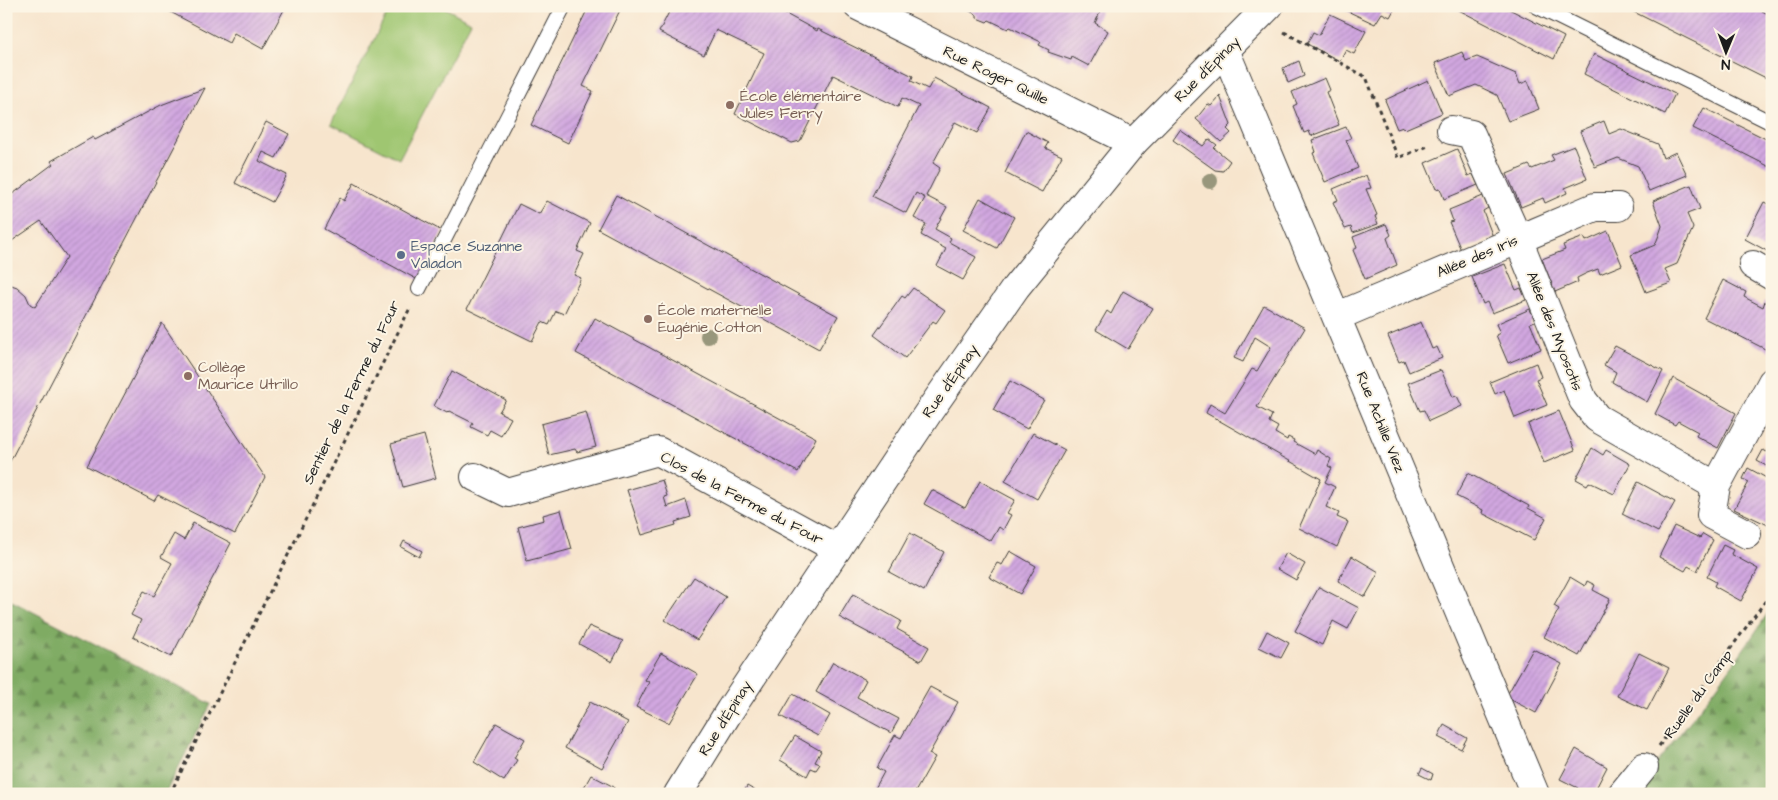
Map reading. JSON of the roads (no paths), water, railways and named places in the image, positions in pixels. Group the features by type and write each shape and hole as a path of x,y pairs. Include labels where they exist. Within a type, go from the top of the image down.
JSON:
{"street":[{"name":"Rue Roger Quille","path":"858,6 1133,143"},
{"name":"Rue d'Épinay","path":"678,794 730,710 837,549 930,410 1016,287 1133,143 1266,10"},
{"name":"Rue Achille Viez","path":"1225,50 1338,316 1535,794"},
{"name":"Allée des Myosotis","path":"1451,130 1471,134 1518,239 1583,400 1598,418 1716,486"},
{"name":"Allée des Iris","path":"1338,316 1595,207 1618,207"},
{"path":"1747,534 1711,515 1716,486 1772,382"},
{"name":"Clos de la Ferme du Four","path":"475,478 508,493 658,451 837,549"},
{"path":"1622,794 1644,767"}],"lane":[{"name":"Sentier de la Ferme du Four","path":"419,289 564,6"},
{"path":"1536,6 1772,123"}],"place":[{"name":"École élémentaire Jules Ferry","path":"730,105"},
{"name":"Espace Suzanne Valadon","path":"401,255"},
{"name":"École maternelle Eugénie Cotton","path":"648,319"},
{"name":"Collège Maurice Utrillo","path":"188,376"}]}
